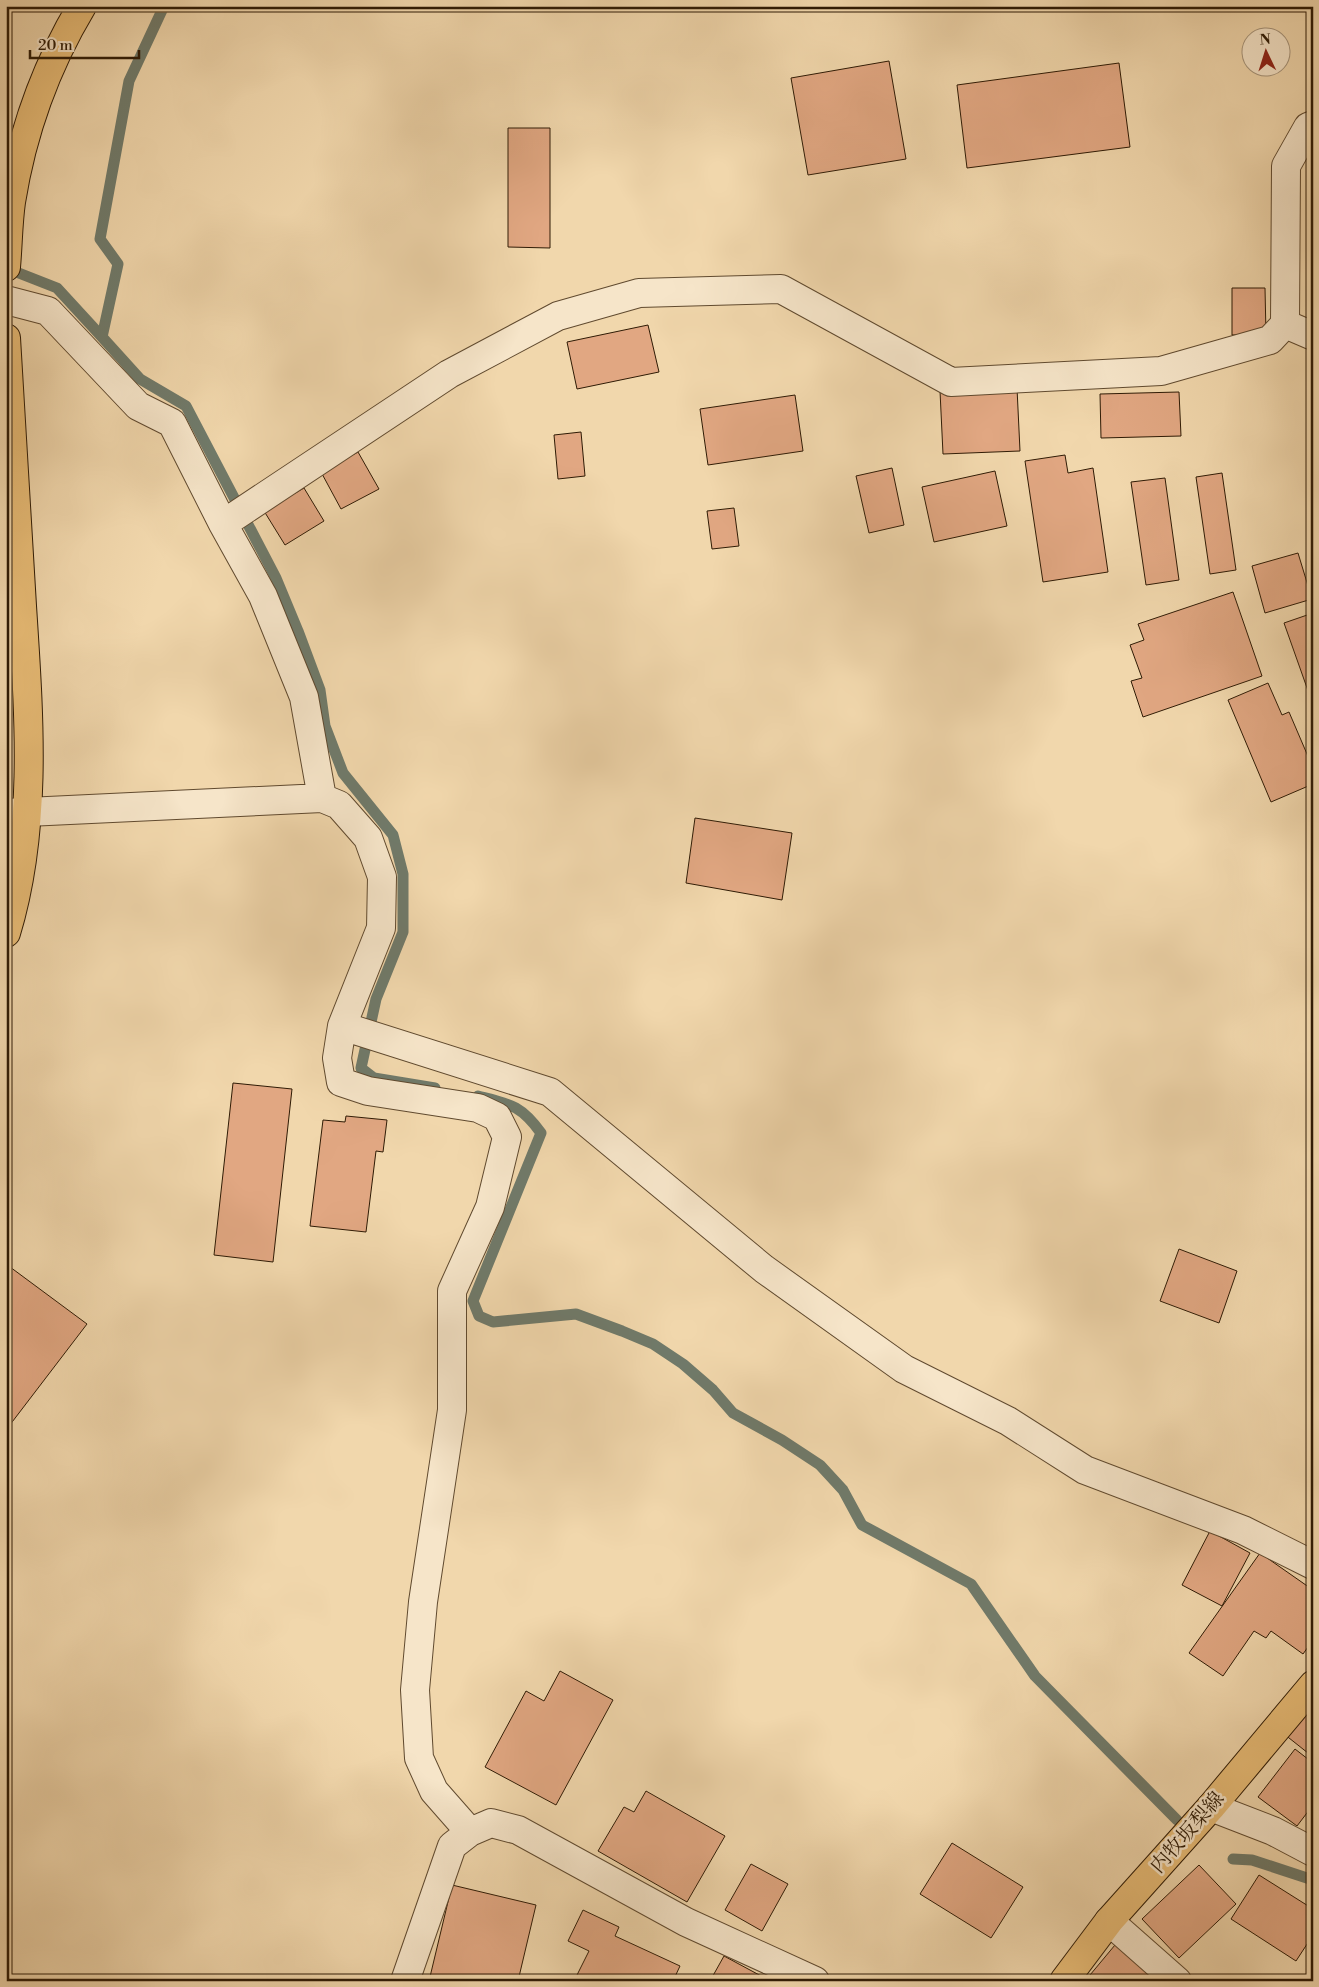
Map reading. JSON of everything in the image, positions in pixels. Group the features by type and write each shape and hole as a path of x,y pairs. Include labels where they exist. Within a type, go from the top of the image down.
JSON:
{"main road":[{"path":"6,266 11,203 29,121 62,39 82,6"},
{"path":"6,338 27,691 17,813 13,910 6,933"},
{"name":"内牧坂梨線","path":"1064,1981 1109,1922 1211,1807 1313,1685"}],"street":[{"path":"224,523 449,374 558,316 639,293 781,289 951,382 1161,371 1270,340 1285,324 1286,166 1308,127 1313,125"},
{"path":"6,300 48,312 138,406 172,423 263,596 304,697 322,798"},
{"path":"1285,324 1313,336"},
{"path":"17,813 322,798 339,805 368,838 382,877 381,928 342,1026 337,1058 341,1082 368,1090 478,1108 497,1117 507,1138 490,1207 452,1291 452,1410 424,1602 415,1690 419,1758 434,1791 470,1832"},
{"path":"342,1026 550,1092 764,1269 904,1369 1008,1421 1085,1470 1243,1530 1313,1565"},
{"path":"1211,1807 1273,1831 1313,1852"},
{"path":"404,1981 452,1846 470,1832 491,1823 518,1830 686,1922 815,1981"},
{"path":"1109,1922 1177,1981"}],"building":[{"path":"889,61 906,159 808,175 791,78"},
{"path":"1119,63 1130,147 967,168 957,85"},
{"path":"508,128 550,128 550,248 508,247"},
{"path":"1232,288 1265,288 1266,335 1232,335"},
{"path":"648,325 659,372 577,389 567,342"},
{"path":"1017,388 1020,451 943,454 940,391"},
{"path":"1179,392 1181,436 1101,438 1100,394"},
{"path":"795,395 803,451 708,465 700,409"},
{"path":"581,432 585,476 558,479 554,435"},
{"path":"358,452 379,489 341,509 321,472"},
{"path":"1065,455 1068,473 1093,468 1108,572 1043,582 1025,461"},
{"path":"892,468 904,525 869,533 856,476"},
{"path":"995,471 1007,526 934,542 922,487"},
{"path":"1222,473 1236,570 1210,574 1196,477"},
{"path":"1165,478 1179,580 1146,585 1131,482"},
{"path":"304,488 324,521 285,545 264,511"},
{"path":"734,508 739,546 712,549 707,511"},
{"path":"1298,553 1312,599 1265,613 1252,566"},
{"path":"1233,592 1262,676 1143,717 1131,681 1142,678 1130,645 1144,640 1138,624"},
{"path":"1313,613 1313,702 1312,702 1284,623"},
{"path":"1268,683 1282,715 1289,712 1313,768 1313,784 1271,802 1228,700"},
{"path":"695,818 792,833 782,900 686,883"},
{"path":"233,1083 292,1089 273,1262 214,1255"},
{"path":"346,1116 387,1120 383,1152 376,1151 366,1232 310,1226 323,1120 345,1122"},
{"path":"1179,1249 1237,1271 1219,1323 1160,1301"},
{"path":"6,1264 87,1324 6,1430"},
{"path":"1210,1531 1250,1553 1222,1606 1182,1585"},
{"path":"1260,1553 1313,1590 1313,1640 1303,1654 1271,1631 1266,1638 1254,1631 1223,1676 1189,1653"},
{"path":"560,1671 613,1700 556,1805 485,1767 526,1691 544,1701"},
{"path":"1313,1699 1313,1757 1284,1734"},
{"path":"1295,1749 1313,1763 1313,1805 1297,1826 1258,1797"},
{"path":"646,1791 725,1836 687,1902 598,1851 624,1807 634,1812"},
{"path":"952,1843 1023,1887 991,1938 920,1894"},
{"path":"751,1864 788,1884 762,1931 725,1910"},
{"path":"1199,1865 1236,1904 1179,1958 1142,1919"},
{"path":"1259,1875 1313,1909 1313,1935 1296,1961 1231,1919"},
{"path":"452,1885 536,1905 518,1981 429,1981"},
{"path":"583,1910 619,1927 615,1936 680,1966 673,1981 583,1981 576,1977 589,1951 568,1941"},
{"path":"1120,1939 1159,1972 1152,1981 1085,1981"},
{"path":"724,1956 763,1977 761,1981 710,1981"}],"waterway":[{"path":"164,6 129,81 100,239 118,264 102,337 140,379 186,406 276,578 320,690 325,726 343,773 393,835 403,874 403,932 376,999 361,1068 374,1078 435,1088"},
{"path":"6,268 57,288 102,337"},
{"path":"478,1096 499,1101 521,1111 541,1133 473,1301 479,1316 493,1322 576,1314 653,1344 683,1364 713,1390 733,1413 782,1440 820,1465 843,1490 862,1525 971,1584 1035,1676 1177,1820"},
{"path":"1233,1859 1252,1860 1313,1880"}]}
